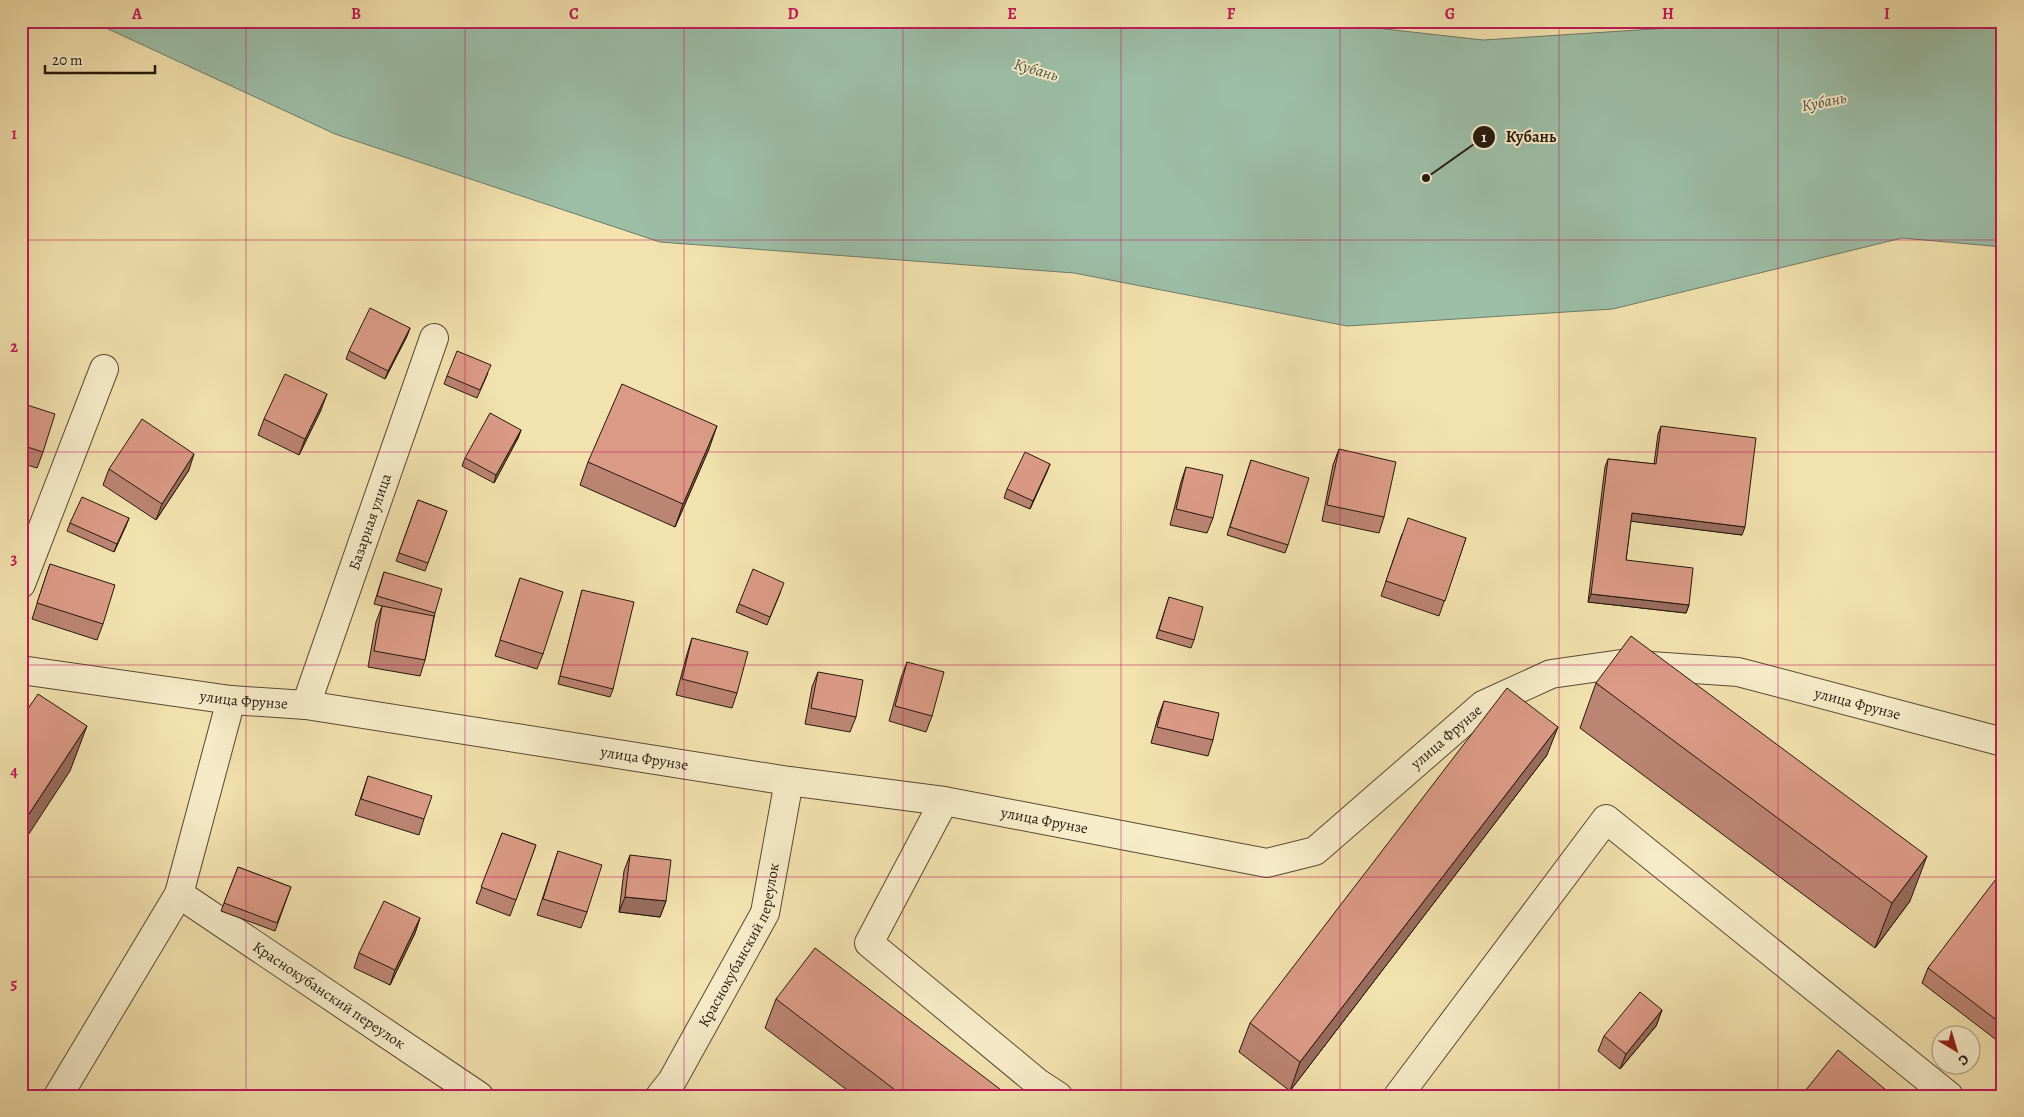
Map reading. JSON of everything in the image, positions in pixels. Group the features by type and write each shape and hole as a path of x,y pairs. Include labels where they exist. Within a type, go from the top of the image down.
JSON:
{"street":[{"name":"Базарная улица","path":"306,705 434,338"},
{"path":"21,584 104,369"},
{"name":"улица Фрунзе","path":"21,670 231,700 306,705 789,781 944,801 1267,863 1315,850 1483,705 1551,674 1621,664 1738,672 2003,742"},
{"path":"58,1096 179,894 231,700"},
{"name":"Краснокубанский переулок","path":"660,1096 672,1081 765,913 789,781"},
{"path":"944,801 869,943 1038,1083 1058,1096"},
{"path":"1398,1096 1606,819 1949,1096"},
{"name":"Краснокубанский переулок","path":"179,894 479,1096"}],"water":[{"path":"91,21 1314,21 1483,40 1778,21 2003,21 2003,247 1902,238 1613,309 1347,326 1074,273 660,242 335,134"}],"building":[{"path":"370,308 410,328 388,371 349,351"},
{"path":"457,351 491,365 480,390 447,376"},
{"path":"285,374 327,394 305,439 264,419"},
{"path":"622,384 717,426 683,504 588,462"},
{"path":"21,403 55,414 43,452 21,445"},
{"path":"490,413 521,430 496,475 465,458"},
{"path":"142,419 194,454 162,504 109,469"},
{"path":"1661,426 1756,438 1745,527 1632,513 1626,560 1693,568 1689,605 1591,594 1608,459 1656,464"},
{"path":"1339,449 1396,462 1384,517 1327,505"},
{"path":"1025,452 1050,464 1033,501 1007,489"},
{"path":"1251,460 1309,478 1288,545 1230,527"},
{"path":"1186,467 1223,475 1213,518 1176,509"},
{"path":"82,497 129,518 117,544 70,523"},
{"path":"418,500 447,511 428,563 399,553"},
{"path":"1408,518 1466,538 1445,601 1386,581"},
{"path":"50,564 115,585 103,624 37,603"},
{"path":"753,569 784,583 770,617 739,604"},
{"path":"384,572 442,589 435,613 377,596"},
{"path":"520,578 563,592 543,654 500,640"},
{"path":"582,590 634,602 613,689 560,676"},
{"path":"1169,597 1203,607 1194,640 1159,630"},
{"path":"382,606 434,616 425,660 374,651"},
{"path":"1631,636 1927,856 1892,903 1596,683"},
{"path":"692,638 748,652 737,693 682,679"},
{"path":"907,662 944,672 932,716 895,706"},
{"path":"818,672 863,680 856,717 811,708"},
{"path":"1507,688 1558,727 1300,1062 1250,1023"},
{"path":"38,694 87,726 21,826 21,719"},
{"path":"1164,701 1219,713 1213,740 1157,727"},
{"path":"368,776 432,796 424,819 361,799"},
{"path":"502,833 536,845 516,900 481,887"},
{"path":"558,851 602,865 587,912 543,899"},
{"path":"630,855 671,860 666,901 625,897"},
{"path":"238,867 291,887 277,923 224,903"},
{"path":"2003,878 2003,1025 1928,968 1996,879"},
{"path":"384,901 420,918 395,970 359,953"},
{"path":"815,948 1009,1096 903,1096 776,999"},
{"path":"1640,992 1662,1010 1626,1054 1604,1036"},
{"path":"1838,1050 1892,1095 1892,1096 1801,1096"}],"place":[{"name":"Кубань","path":"1426,178"}]}
